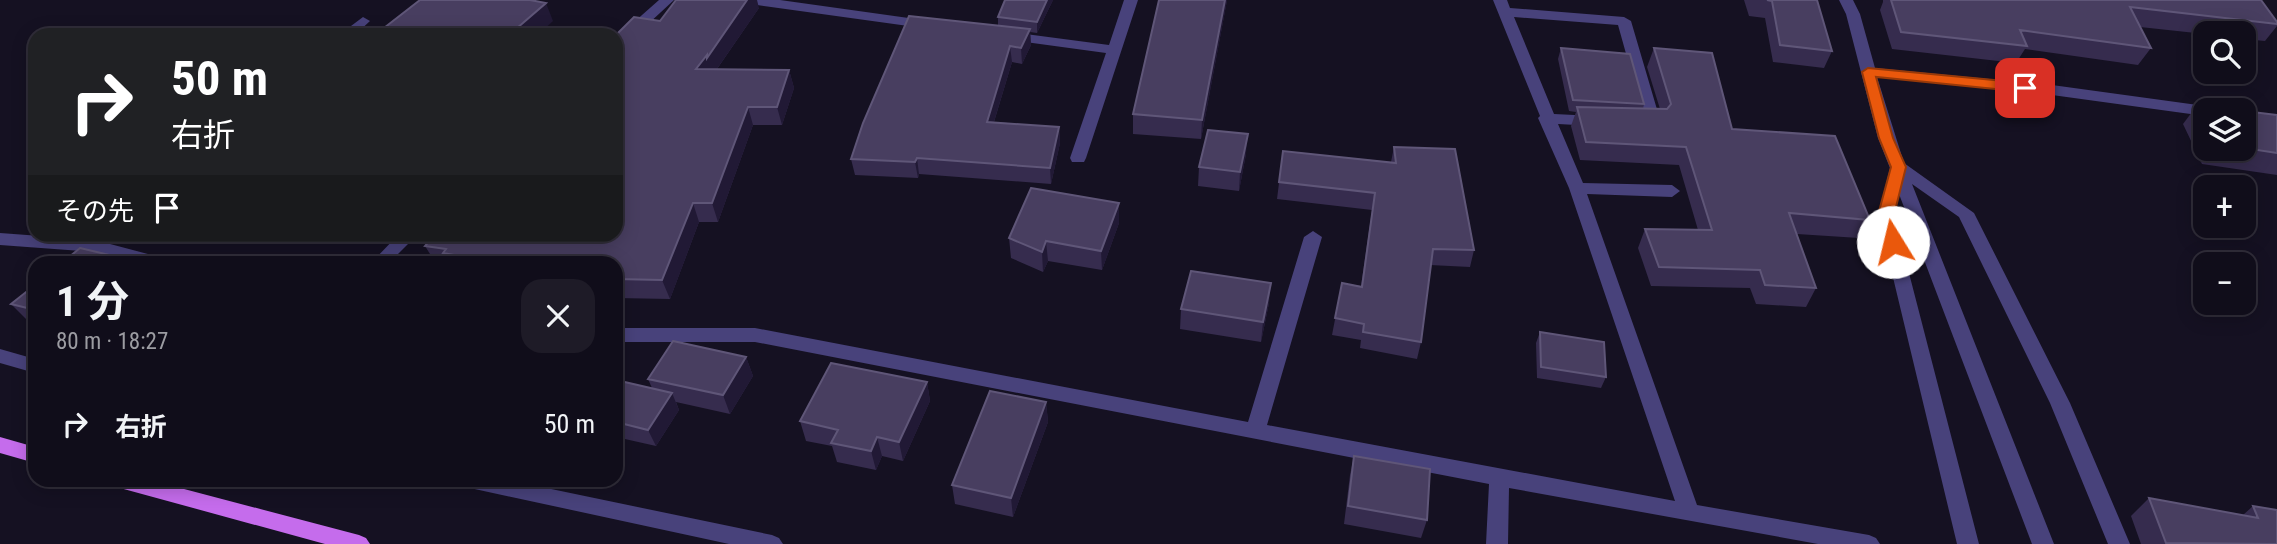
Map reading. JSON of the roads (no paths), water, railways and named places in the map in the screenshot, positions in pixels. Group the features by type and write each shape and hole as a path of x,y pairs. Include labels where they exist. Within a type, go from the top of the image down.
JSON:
{"main road":[{"path":"0,445 28,453"},
{"path":"146,487 359,544"}],"street":[{"path":"623,41 667,0"},
{"path":"750,0 939,26"},
{"path":"1078,158 1131,0"},
{"path":"1846,0 1853,14 1886,138 2043,544"},
{"path":"1546,118 1653,123 1624,21 1502,6 1546,118 1577,188 1690,513"},
{"path":"354,28 363,21"},
{"path":"993,33 1114,50"},
{"path":"1868,72 2052,90 2193,109"},
{"path":"1898,167 1886,215 1968,544"},
{"path":"1898,167 1966,213 2060,402 2119,544"},
{"path":"1577,188 1672,191"},
{"path":"1255,432 1313,237"},
{"path":"0,239 28,239"},
{"path":"106,242 142,256"},
{"path":"386,256 401,242"},
{"path":"623,335 755,335 1499,478 1869,544"},
{"path":"0,356 28,364"},
{"path":"1497,544 1499,478"},
{"path":"503,487 772,544"}]}
